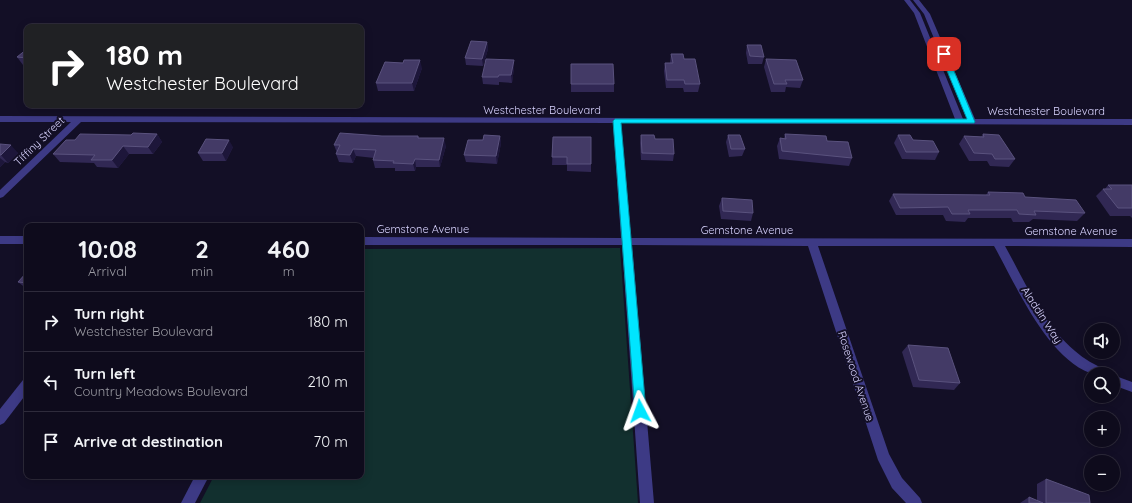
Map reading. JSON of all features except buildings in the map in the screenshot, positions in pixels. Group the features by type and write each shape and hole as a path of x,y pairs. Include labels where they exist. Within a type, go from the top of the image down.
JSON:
{"street":[{"path":"907,0 916,11 960,122"},
{"path":"916,0 926,12 972,122"},
{"path":"916,11 926,12"},
{"name":"Westchester Boulevard","path":"0,119 1132,122"},
{"name":"Tiffiny Street","path":"0,195 78,120"},
{"path":"617,121 648,503"},
{"path":"0,240 24,240"},
{"name":"Gemstone Avenue","path":"364,241 1132,243"},
{"name":"Rosewood Avenue","path":"812,242 883,456 897,484 915,503"},
{"name":"Aladdin Way","path":"997,242 1046,327 1058,342 1088,367"},
{"path":"1120,383 1132,387"},
{"path":"0,419 24,388"},
{"path":"188,503 200,479"}],"green space":[{"path":"620,248 638,503 200,503 212,479 364,479 364,249"}],"route":[{"path":"640,411 617,121 972,122 944,54"}]}
